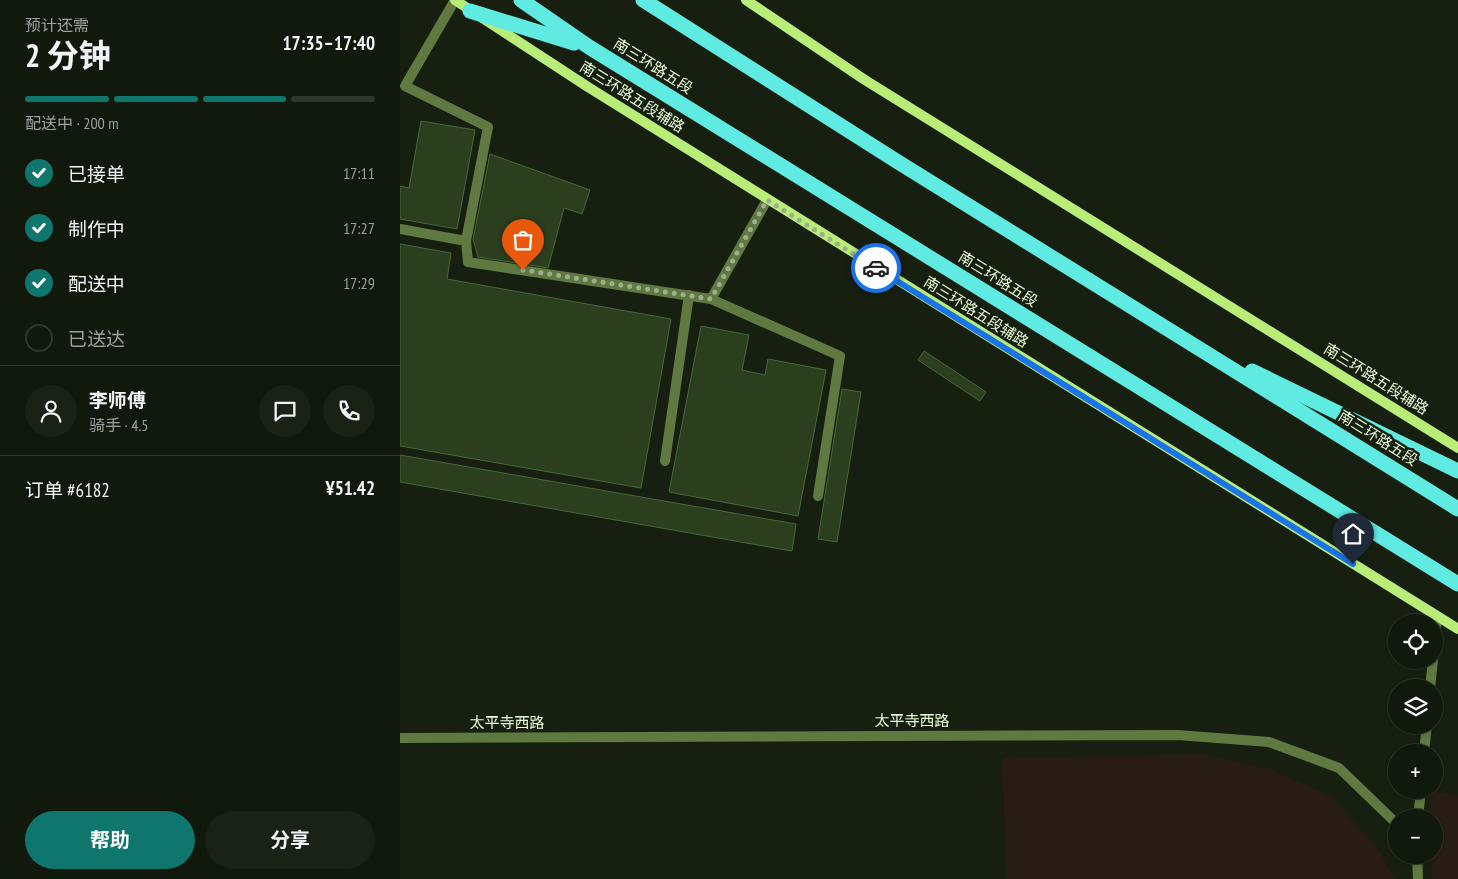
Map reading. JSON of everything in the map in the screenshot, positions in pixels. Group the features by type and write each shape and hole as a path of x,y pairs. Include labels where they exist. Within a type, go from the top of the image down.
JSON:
{"highway":[{"name":"南三环路五段","path":"522,0 589,47 1458,584"},
{"name":"南三环路五段","path":"643,0 898,162 1458,509"},
{"path":"470,11 589,47"},
{"path":"1182,337 1458,471"},
{"path":"1431,567 1458,595"}],"main road":[{"name":"南三环路五段辅路","path":"455,0 767,200 1433,614"},
{"name":"南三环路五段辅路","path":"746,0 865,80 1458,448"},
{"name":"南三环路五段辅路","path":"1443,620 1458,629"}],"street":[{"path":"455,0 405,86 488,127 466,241 468,262 711,299 840,356 818,496"},
{"path":"711,299 767,200"},
{"path":"400,228 466,241"},
{"path":"665,461 689,295"},
{"name":"太平寺西路","path":"400,738 1178,735 1269,742 1339,768 1388,815"},
{"path":"1417,864 1418,879"}],"shaded area":[{"path":"1204,754 1271,770 1330,795 1376,847 1396,879 1007,879 1002,758"},
{"path":"1443,793 1458,796 1458,879 1432,879 1432,864 1443,864 1443,809 1431,809 1430,799 1443,799"}],"building":[{"path":"421,121 475,130 457,229 400,219 400,186 409,188"},
{"path":"490,154 590,190 582,214 564,208 548,268 478,257 473,239"},
{"path":"400,244 451,253 447,279 671,319 641,488 400,446"},
{"path":"701,326 749,335 742,370 765,375 768,359 826,370 798,516 669,492"},
{"path":"924,351 986,392 980,401 918,360"},
{"path":"842,389 861,392 837,542 818,539"},
{"path":"400,455 796,524 792,551 400,482"}],"way so far":[{"path":"523,270 711,299 767,200 876,268"}],"route":[{"path":"876,268 1353,564"}]}
